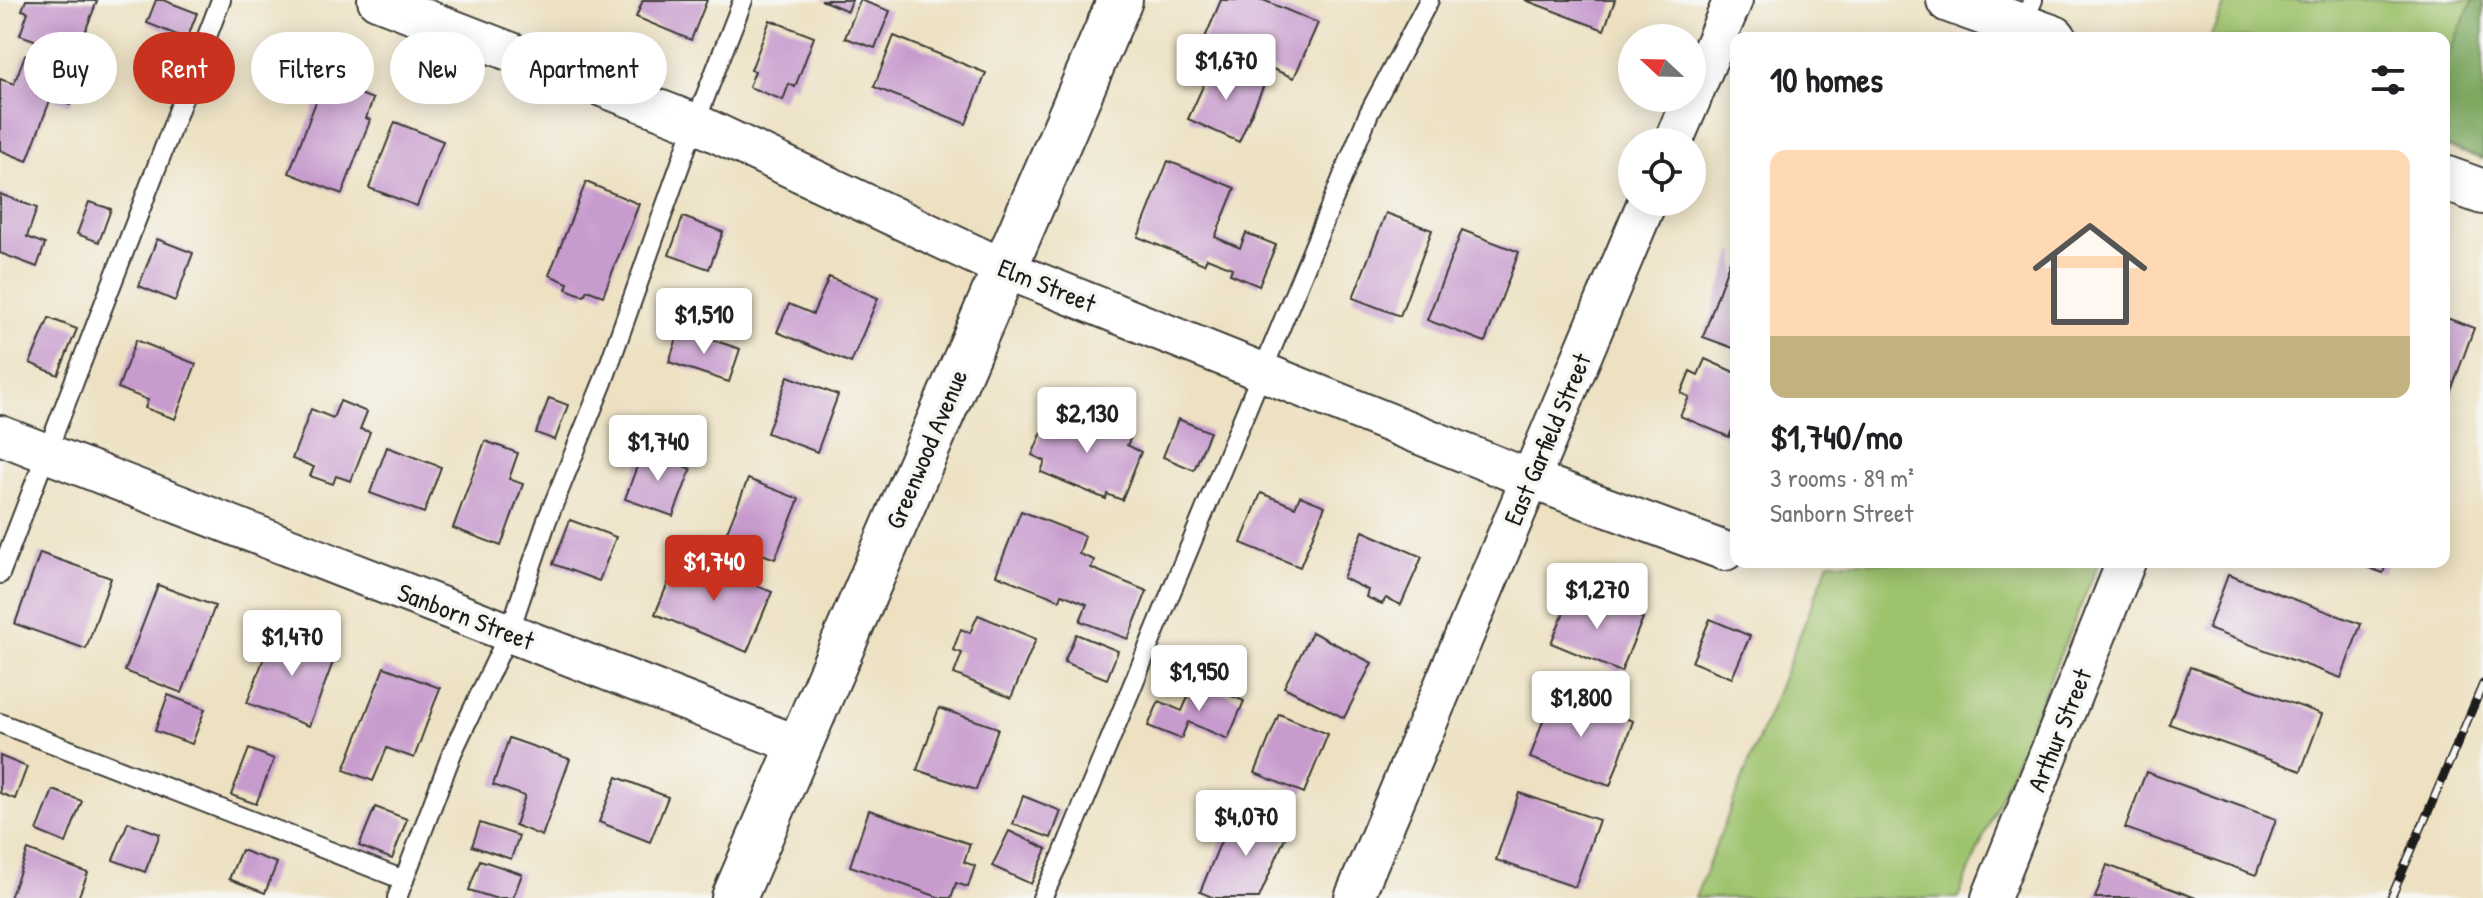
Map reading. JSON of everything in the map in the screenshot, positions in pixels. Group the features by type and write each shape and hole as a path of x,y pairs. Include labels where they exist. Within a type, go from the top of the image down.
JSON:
{"street":[{"name":"Elm Street","path":"377,0 695,123 1005,269 1530,479 1725,551"},
{"name":"Greenwood Avenue","path":"734,898 1120,0"},
{"path":"1706,65 1733,0"},
{"path":"1949,0 2036,21"},
{"path":"2450,180 2483,192"},
{"name":"East Garfield Street","path":"1354,898 1641,216"},
{"name":"Sanborn Street","path":"0,435 798,745"},
{"name":"Arthur Street","path":"1991,898 2124,568"}],"lane":[{"path":"0,574 221,0"},
{"path":"397,898 452,753 509,633 547,520 603,382 695,123 743,0"},
{"path":"1042,898 1369,113 1429,0"},
{"path":"0,723 404,880"}],"green space":[{"path":"2227,0 2473,0 2450,51 2450,32 2213,32"},
{"path":"2473,0 2483,0 2483,159 2450,148 2450,51"},
{"path":"1827,568 2096,568 1958,898 1695,898"}],"building":[{"path":"26,0 97,1 85,32 24,32 24,36 20,35 28,12 22,10"},
{"path":"156,0 197,13 190,32 170,32 147,23"},
{"path":"643,0 707,0 691,40 636,17"},
{"path":"821,0 852,0 848,11"},
{"path":"860,0 890,11 875,48 845,38"},
{"path":"1221,0 1263,0 1318,23 1294,78 1204,40"},
{"path":"1525,0 1615,0 1604,30"},
{"path":"770,20 814,37 795,87 789,84 783,100 749,87 755,71 751,70"},
{"path":"894,36 986,73 966,124 874,87"},
{"path":"24,58 24,104 49,104 27,161 0,150 0,79 14,84"},
{"path":"1214,62 1264,85 1239,142 1188,119"},
{"path":"315,104 371,104 366,118 370,120 342,194 289,173"},
{"path":"395,122 443,141 417,206 369,188"},
{"path":"1168,161 1235,188 1215,237 1240,248 1246,233 1276,245 1259,286 1230,274 1232,268 1207,258 1204,264 1138,237"},
{"path":"586,182 639,204 603,296 587,290 584,296 566,289 568,283 549,275"},
{"path":"0,194 37,208 27,237 45,244 37,267 0,253"},
{"path":"89,202 111,209 99,242 77,234"},
{"path":"1386,213 1432,230 1400,316 1353,298"},
{"path":"683,217 723,232 709,269 669,255"},
{"path":"1462,230 1519,252 1485,342 1427,320"},
{"path":"157,239 193,253 175,301 139,286"},
{"path":"1730,260 1730,347 1703,337"},
{"path":"829,277 878,298 851,363 777,332 789,304 813,314"},
{"path":"49,318 77,329 58,375 30,363"},
{"path":"2450,319 2474,328 2450,394"},
{"path":"680,329 740,349 729,382 669,362"},
{"path":"136,340 196,364 175,419 145,408 148,400 118,388"},
{"path":"1705,359 1730,370 1729,437 1680,416 1689,397 1681,393 1690,371 1698,375"},
{"path":"788,376 838,395 817,452 767,433"},
{"path":"549,398 568,405 555,440 536,433"},
{"path":"340,401 367,412 360,429 370,432 351,481 336,476 333,484 310,476 314,467 292,459 311,409 333,418"},
{"path":"1066,410 1131,437 1127,445 1141,452 1122,500 1107,494 1106,499 1041,472 1045,461 1032,455 1048,418 1061,423"},
{"path":"1178,419 1210,432 1194,470 1163,457"},
{"path":"485,441 518,453 509,479 523,484 501,546 453,528"},
{"path":"387,447 441,467 424,513 370,493"},
{"path":"643,450 691,469 673,516 625,499"},
{"path":"748,479 799,499 775,559 724,539"},
{"path":"1261,493 1295,507 1300,496 1325,506 1300,567 1241,543"},
{"path":"1021,511 1085,536 1079,554 1094,560 1091,568 1147,591 1128,639 1080,621 1087,604 1062,594 1060,600 996,575"},
{"path":"570,520 616,537 599,581 553,564"},
{"path":"1363,531 1422,557 1401,605 1386,598 1382,604 1366,597 1368,590 1343,578"},
{"path":"40,553 111,578 86,649 15,624"},
{"path":"680,554 772,592 747,652 655,614"},
{"path":"2228,575 2361,624 2341,678 2208,629"},
{"path":"158,585 215,606 182,693 125,671"},
{"path":"1573,590 1643,618 1621,672 1551,643"},
{"path":"978,615 1036,639 1011,698 954,674 962,653 953,650 961,629 970,633"},
{"path":"1710,619 1750,636 1732,678 1692,662"},
{"path":"274,631 336,654 309,726 247,703"},
{"path":"1312,632 1372,663 1344,718 1284,687"},
{"path":"1076,634 1118,651 1107,679 1064,662"},
{"path":"384,667 440,688 414,758 387,748 373,781 344,770"},
{"path":"2190,667 2322,714 2301,771 2169,724"},
{"path":"1195,681 1244,701 1228,739 1188,722 1181,739 1148,726 1159,701 1182,711"},
{"path":"1553,692 1633,721 1610,786 1530,758"},
{"path":"168,695 205,709 192,744 155,731"},
{"path":"939,708 998,728 976,790 917,770"},
{"path":"1279,714 1328,734 1304,793 1255,773"},
{"path":"509,738 570,759 542,836 515,825 525,796 493,785"},
{"path":"249,749 274,759 256,804 231,795"},
{"path":"0,756 27,767 15,799 0,793"},
{"path":"2146,772 2276,819 2256,875 2125,828"},
{"path":"617,777 668,797 650,842 599,822"},
{"path":"53,790 82,801 66,843 37,831"},
{"path":"1519,793 1599,820 1575,887 1496,860"},
{"path":"1023,796 1061,811 1051,838 1013,824"},
{"path":"375,807 407,819 392,859 359,846"},
{"path":"1249,809 1290,826 1259,898 1214,898 1200,892 1226,829 1238,834"},
{"path":"869,810 970,844 964,862 975,866 968,887 956,883 951,898 941,898 850,866"},
{"path":"128,822 160,834 145,872 113,860"},
{"path":"480,823 519,836 511,859 472,846"},
{"path":"1009,831 1047,849 1031,884 992,866"},
{"path":"28,850 88,873 78,898 10,898"},
{"path":"241,850 277,863 265,893 229,879"},
{"path":"480,860 522,874 513,898 494,898 469,890"},
{"path":"2107,865 2196,898 2095,898"}],"railway":[{"path":"2391,898 2483,684"}]}
